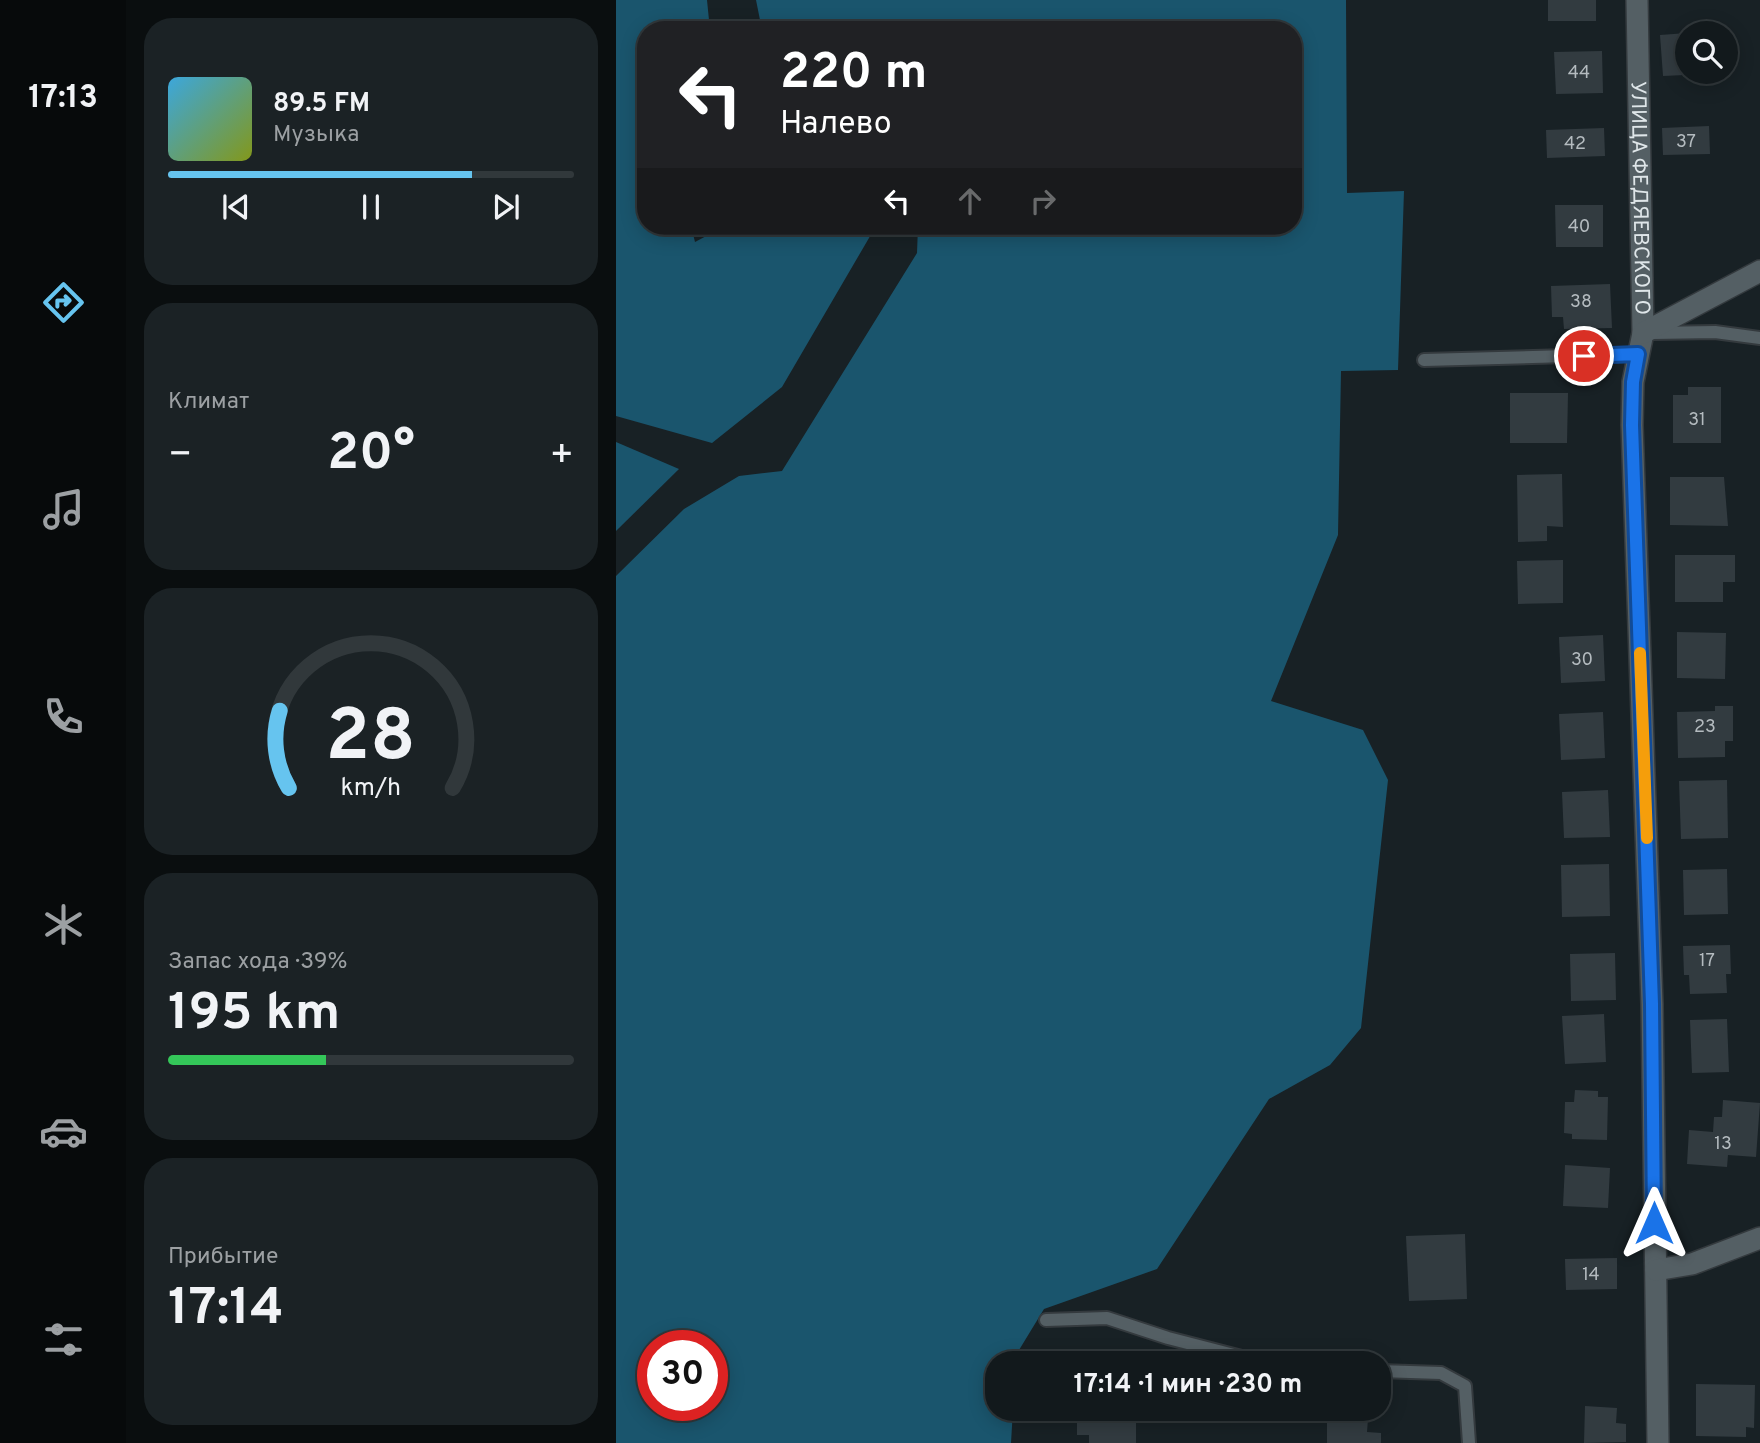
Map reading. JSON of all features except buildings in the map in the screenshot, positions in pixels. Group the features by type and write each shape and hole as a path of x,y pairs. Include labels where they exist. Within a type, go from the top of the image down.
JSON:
{"street":[{"name":"УЛИЦА ФЕДЯЕВСКОГО","path":"1637,0 1643,333 1633,382 1632,425 1652,1004 1658,1443"},
{"path":"1643,333 1760,271"},
{"path":"1656,1270 1692,1264 1760,1238"}],"lane":[{"path":"1643,333 1716,332 1760,338"},
{"path":"1424,360 1638,354"},
{"path":"1046,1320 1108,1318 1218,1351"},
{"path":"1391,1371 1441,1373 1465,1386 1469,1443"}],"shaded area":[{"path":"616,0 707,0 709,21 637,21 637,235 693,235 695,242 708,235 871,235 782,387 712,443 616,416"},
{"path":"756,0 1346,0 1347,193 1404,191 1398,370 1341,371 1338,535 1271,701 1363,730 1388,780 1361,1028 1330,1065 1269,1099 1157,1269 1044,1309 1018,1351 985,1351 985,1421 1012,1421 1011,1443 616,1443 616,576 684,509 739,476 782,471 917,253 918,235 1302,235 1302,21 760,21"},
{"path":"616,442 679,469 616,531"}],"slow traffic":[{"path":"1640,653 1647,838"}],"route":[{"path":"1584,356 1638,354 1633,382 1632,425 1652,1004 1654,1223"}]}
